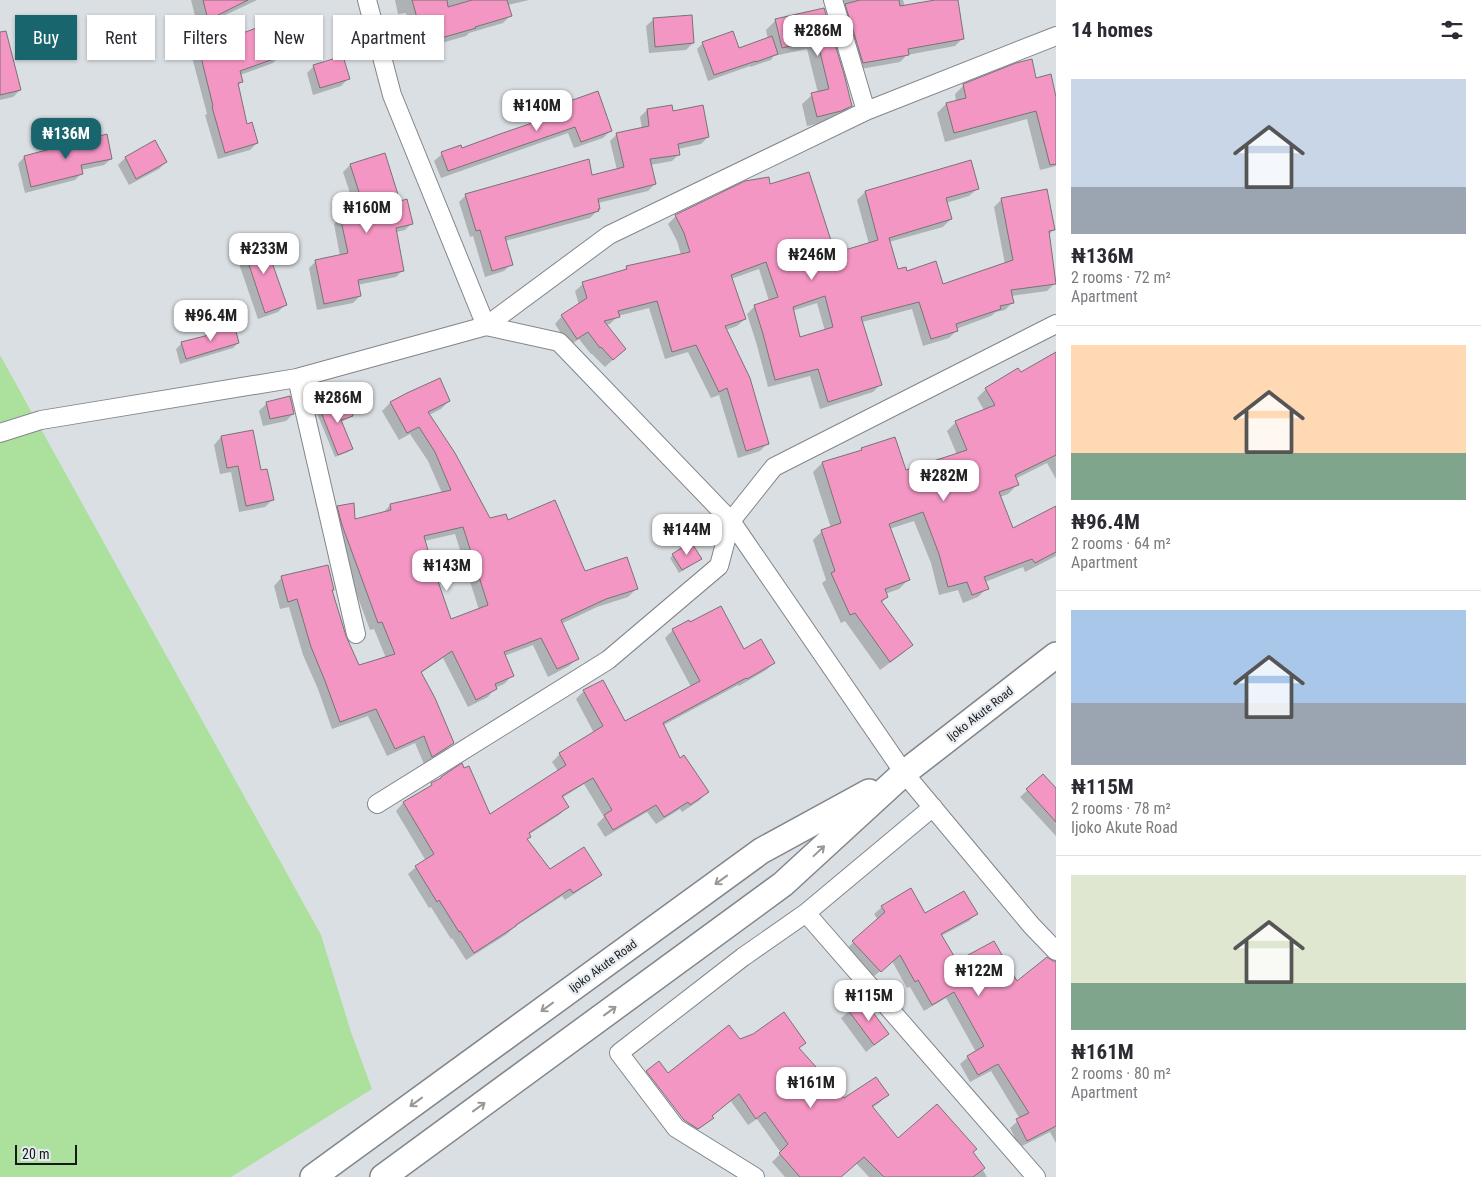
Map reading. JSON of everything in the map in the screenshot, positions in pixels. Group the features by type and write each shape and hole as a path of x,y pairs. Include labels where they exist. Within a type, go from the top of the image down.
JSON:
{"main road":[{"name":"Ijoko Akute Road","path":"383,1177 783,884 904,773 1056,655"},
{"name":"Ijoko Akute Road","path":"313,1177 760,851 904,773"}],"street":[{"path":"367,0 392,95 486,326"},
{"path":"833,0 866,111"},
{"path":"0,433 41,420 297,378 486,326 609,235 866,111 1056,36"},
{"path":"377,804 608,660 719,566 731,522 774,467 1056,324"},
{"path":"486,326 559,342 731,522 904,773 1056,951"},
{"path":"297,378 356,634"},
{"path":"754,1177 676,1128 619,1053 743,957 806,913 933,807"},
{"path":"806,913 1036,1177"}],"green space":[{"path":"0,355 321,935 351,1032 372,1089 231,1177 0,1177"}],"building":[{"path":"203,0 248,0 218,15 207,15"},
{"path":"412,0 447,0 448,7 472,0 507,0 512,16 444,37 444,15 416,15"},
{"path":"860,0 899,0 900,6 935,0 958,0 964,39 908,49 909,55 863,63 845,4"},
{"path":"824,8 852,106 817,117 811,93 829,89 817,40 782,48 775,19"},
{"path":"692,15 694,43 655,47 653,18"},
{"path":"255,28 255,60 271,60 240,71 243,82 238,83 247,124 252,122 258,143 225,153 202,60 245,60 245,32"},
{"path":"6,31 21,90 0,95 0,32"},
{"path":"733,31 739,48 772,36 778,54 714,75 702,42"},
{"path":"333,59 344,60 350,79 320,88 313,65"},
{"path":"1032,59 1036,78 1051,74 1056,97 1056,164 1050,165 1036,111 954,133 946,103 966,98 963,84 1016,63"},
{"path":"598,91 612,131 581,142 575,127 448,171 441,152 461,145 462,148 570,110 567,102"},
{"path":"672,105 673,111 703,105 709,137 678,144 680,155 650,159 656,184 598,199 599,211 505,237 513,265 492,271 480,230 476,231 465,194 589,159 592,175 624,167 616,133 649,126 647,109"},
{"path":"107,134 112,159 81,165 83,174 31,187 24,156"},
{"path":"155,140 167,162 136,179 125,157"},
{"path":"385,153 400,201 407,199 413,224 396,228 404,271 358,280 361,296 324,304 315,260 348,253 340,216 365,211 350,164"},
{"path":"971,160 979,189 946,198 952,219 889,238 898,269 906,267 907,271 936,261 943,284 1013,260 1001,198 1047,189 1055,230 1049,231 1056,284 1011,290 1014,303 1000,306 1001,309 956,324 958,331 931,339 919,302 861,317 882,385 828,402 818,369 775,380 754,305 778,297 766,262 731,275 746,319 725,326 750,378 769,444 746,451 727,388 719,392 696,345 672,352 657,301 618,311 620,317 604,321 626,349 613,360 600,348 588,332 577,339 561,315 587,298 582,282 627,269 626,266 690,252 684,233 675,215 745,181 769,177 770,184 809,172 835,253 878,240 865,191","holes":["825,296 833,327 800,337 793,307"]},
{"path":"263,237 287,305 265,313 242,244"},
{"path":"234,324 239,343 186,359 181,342 209,335 208,331"},
{"path":"1056,352 1056,455 1015,475 1019,485 999,492 1013,528 1056,506 1056,552 1035,563 1032,559 984,577 989,589 972,595 967,582 948,587 939,554 923,512 889,524 910,580 885,589 888,597 881,601 913,645 890,662 855,613 850,615 831,573 835,571 821,530 841,523 822,462 862,450 861,448 895,437 906,470 967,450 955,421 995,405 985,388 1018,368 1021,372"},
{"path":"440,378 450,401 428,412 455,453 490,518 506,514 508,520 555,500 585,571 627,557 638,589 606,599 561,620 579,659 557,669 541,638 504,652 514,676 495,684 497,689 476,700 452,651 421,672 435,698 454,743 432,757 424,736 395,749 376,709 340,722 311,647 297,599 288,602 281,576 328,565 334,590 332,590 346,636 359,665 395,654 382,622 378,623 342,525 337,506 354,503 355,519 391,510 390,504 451,490 435,452 419,427 407,433 390,402","holes":["463,527 488,605 451,619 424,536"]},
{"path":"290,396 294,414 270,419 266,402"},
{"path":"348,398 353,416 341,420 353,449 338,455 319,407"},
{"path":"253,430 261,470 267,469 274,500 246,506 238,466 227,468 221,436"},
{"path":"691,542 702,559 682,570 672,554"},
{"path":"721,606 744,649 761,639 775,663 663,723 680,758 684,755 709,792 690,805 688,802 664,817 656,805 613,830 604,815 612,810 593,778 562,796 569,807 529,833 531,837 527,839 550,869 584,847 602,875 573,893 570,889 474,953 439,900 437,902 415,866 434,854 403,802 432,785 431,783 462,763 464,768 469,766 490,814 566,765 559,753 603,726 583,690 603,680 625,721 700,681 672,629"},
{"path":"1043,774 1056,788 1056,822 1026,789"},
{"path":"911,888 925,913 964,891 978,914 941,934 957,961 994,941 1017,981 1047,957 1056,961 1056,1126 1027,1141 1016,1119 1029,1113 998,1064 978,1075 967,1056 984,1046 954,992 932,1005 918,980 915,982 900,955 881,972 852,941 885,912 881,906"},
{"path":"863,999 889,1034 874,1045 848,1010"},
{"path":"784,1012 806,1043 799,1048 844,1098 876,1077 889,1095 872,1106 898,1138 937,1104 977,1149 973,1152 985,1168 973,1177 884,1177 864,1157 841,1177 800,1177 779,1153 788,1144 765,1112 756,1119 739,1094 712,1116 714,1118 698,1129 684,1120 646,1071 659,1061 668,1073 729,1025 740,1039 753,1034"}]}
